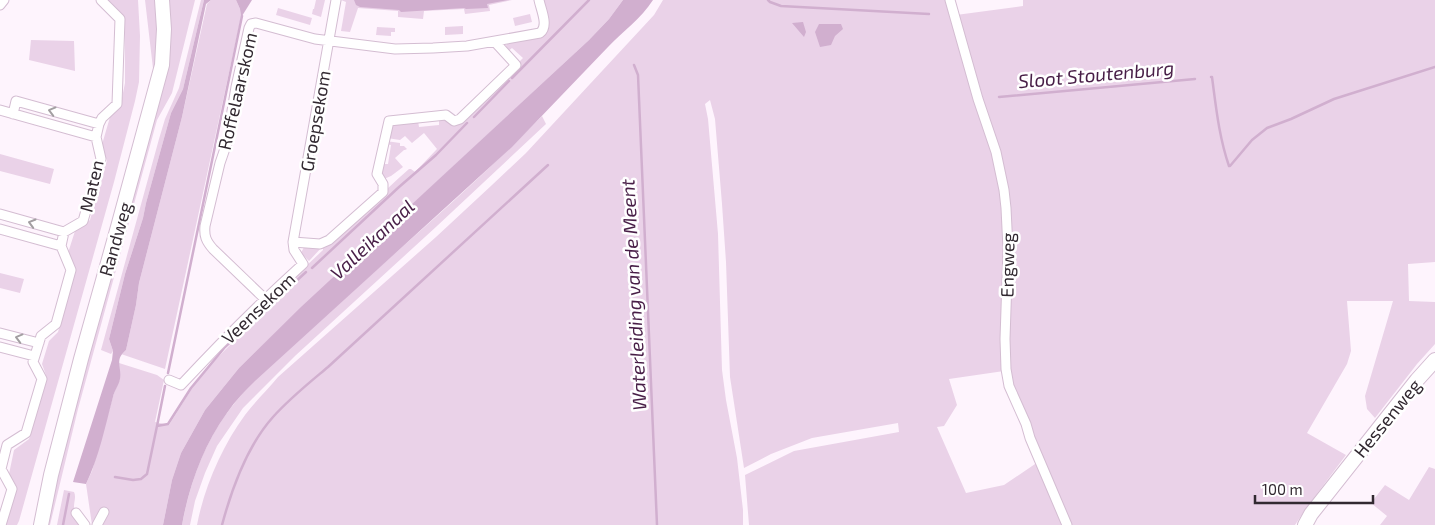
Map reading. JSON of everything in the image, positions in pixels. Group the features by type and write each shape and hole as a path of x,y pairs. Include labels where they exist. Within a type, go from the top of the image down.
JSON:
{"main road":[{"name":"Randweg","path":"41,525 51,475 81,358 162,65 164,29 162,0"},
{"name":"Hessenweg","path":"1304,525 1356,457 1435,360"},
{"name":"Randweg","path":"35,525 51,475"}],"street":[{"path":"0,4 4,0"},
{"name":"Maten","path":"61,246 64,232 83,221 100,159 96,137 99,124 102,118 117,104 120,20 101,0"},
{"name":"Groepsekom","path":"293,242 336,0"},
{"path":"329,41 395,49 433,48 495,42 540,33 544,30 538,0"},
{"name":"Engweg","path":"950,0 978,99 996,152 1004,190 1008,249 1005,339 1006,369 1009,386 1067,525"},
{"name":"Roffelaarskom","path":"265,299 213,249 206,241 204,235 220,163 230,134 233,103 249,28 251,24 256,23 329,41"},
{"path":"293,242 320,244 329,240 383,192 383,184 377,174 389,121 446,115 454,121 460,119 511,70 516,65 495,42"},
{"path":"13,114 16,101 99,124"},
{"path":"0,110 96,137"},
{"path":"0,214 64,232"},
{"path":"0,228 61,246 71,270 56,324 41,336 34,356 33,362 42,379 26,433 7,445 2,452 1,469 12,489 1,525"},
{"name":"Veensekom","path":"169,380 181,385 265,299 303,264 294,250 293,242"},
{"path":"0,333 38,343"},
{"path":"0,347 34,356"},
{"path":"97,525 104,512"},
{"path":"76,513 85,525"}],"shaded area":[{"path":"107,0 138,0 140,36 139,82 114,182 19,521 17,525 6,525 17,487 9,474 14,450 29,439 47,378 42,364 49,341 58,332 76,269 68,253 75,231 90,220 107,160 101,148 110,117 120,108 125,83 125,23"},
{"path":"145,0 155,0 159,21 159,48 154,77"},
{"path":"169,0 195,0 172,93 157,120 78,409 50,525 45,525 171,31"},
{"path":"201,0 204,0 183,89 171,113 143,218 125,274 109,339 113,351 111,354 101,350 159,139 165,119 179,88"},
{"path":"204,0 211,0 206,4 182,117 139,283 126,350 119,360 119,381 91,474 86,484 73,482 112,360 113,351 109,339 125,274 143,218 171,113 183,89"},
{"path":"211,0 236,0 241,17 165,369 121,354 126,350 139,283 182,117 207,4"},
{"path":"236,0 252,0 241,17 240,9"},
{"path":"316,0 325,0 321,17 312,14"},
{"path":"341,0 512,0 489,5 490,11 465,14 464,9 424,11 423,19 398,17 398,11 358,8 350,32 341,31 346,2"},
{"path":"354,0 508,0 487,4 488,8 401,12 399,10 360,7 356,5"},
{"path":"541,0 623,0 609,19 589,40 239,368 205,410 181,453 172,480 163,525 92,525 86,484 92,471 114,393 120,379 119,363 157,375 164,380 155,422 169,425 198,379 257,318 265,305 323,248 347,228 409,169 415,172 437,149 424,133 412,143 405,136 400,140 387,138 392,124 418,121 419,127 439,125 439,119 444,119 453,124 521,65 519,62 523,58 512,48 507,52 506,45 542,35"},
{"path":"623,0 653,0 637,19 512,147 244,392 218,426 204,453 193,481 182,525 163,525 172,480 181,453 205,410 239,368 301,307 589,40 609,19"},
{"path":"663,0 947,0 993,154 1004,204 1004,371 949,379 957,405 944,426 937,427 966,493 1004,485 1038,462 1065,525 749,525 745,475 794,451 899,432 898,423 812,438 771,454 744,468 730,377 722,204 715,119 710,100 705,104 718,234 722,370 737,458 743,525 197,525 209,482 229,440 245,415 278,377 436,237 526,153 654,15"},
{"path":"1023,0 1435,0 1435,262 1408,264 1409,301 1435,302 1435,344 1375,418 1367,409 1365,396 1393,301 1347,301 1351,351 1347,364 1307,433 1346,455 1295,525 1070,525 1009,375 1009,214 956,15 1023,6"},
{"path":"278,8 312,18 310,25 276,15"},
{"path":"530,14 532,22 515,26 513,18"},
{"path":"803,22 806,32 804,37 792,23"},
{"path":"819,24 841,24 843,29 835,36 831,45 820,47 815,32"},
{"path":"463,26 463,34 445,35 445,27"},
{"path":"377,27 395,28 395,32 391,32 391,36 376,35"},
{"path":"31,40 74,41 75,71 29,60"},
{"path":"542,116 546,124 295,356 243,408 217,446 195,501 190,525 182,525 192,484 208,444 222,420 244,392 283,354 462,193"},
{"path":"386,141 400,143 400,146 404,146 407,149 395,158 403,167 384,179 381,175 383,164 388,164 391,145 386,144"},
{"path":"0,154 54,169 50,184 0,171"},
{"path":"304,247 322,247 309,261 301,253"},
{"path":"0,273 24,279 20,293 0,288"},
{"path":"1429,467 1435,469 1435,525 1380,525 1387,516 1371,503 1385,485 1409,500"},
{"path":"64,490 74,492 75,511 72,514 79,525 57,525"}],"waterway":[{"path":"512,78 589,0"},
{"name":"Sloot Stoutenburg","path":"768,0 781,6 929,14"},
{"path":"168,373 242,16"},
{"name":"Waterleiding van de Meent","path":"634,65 638,75 657,525"},
{"name":"Sloot Stoutenburg","path":"1211,77 1220,133 1230,166 1252,140 1267,128 1334,99 1435,67"},
{"name":"Sloot Stoutenburg","path":"999,97 1195,79"},
{"path":"474,117 509,81"},
{"name":"Valleikanaal","path":"312,268 436,155 467,123"},
{"path":"222,525 248,454 273,417 548,165"},
{"path":"115,477 133,480 141,479 147,474 157,426 168,424 191,388 225,347 306,272"},
{"path":"157,426 165,386"},
{"path":"63,525 69,494"}]}
